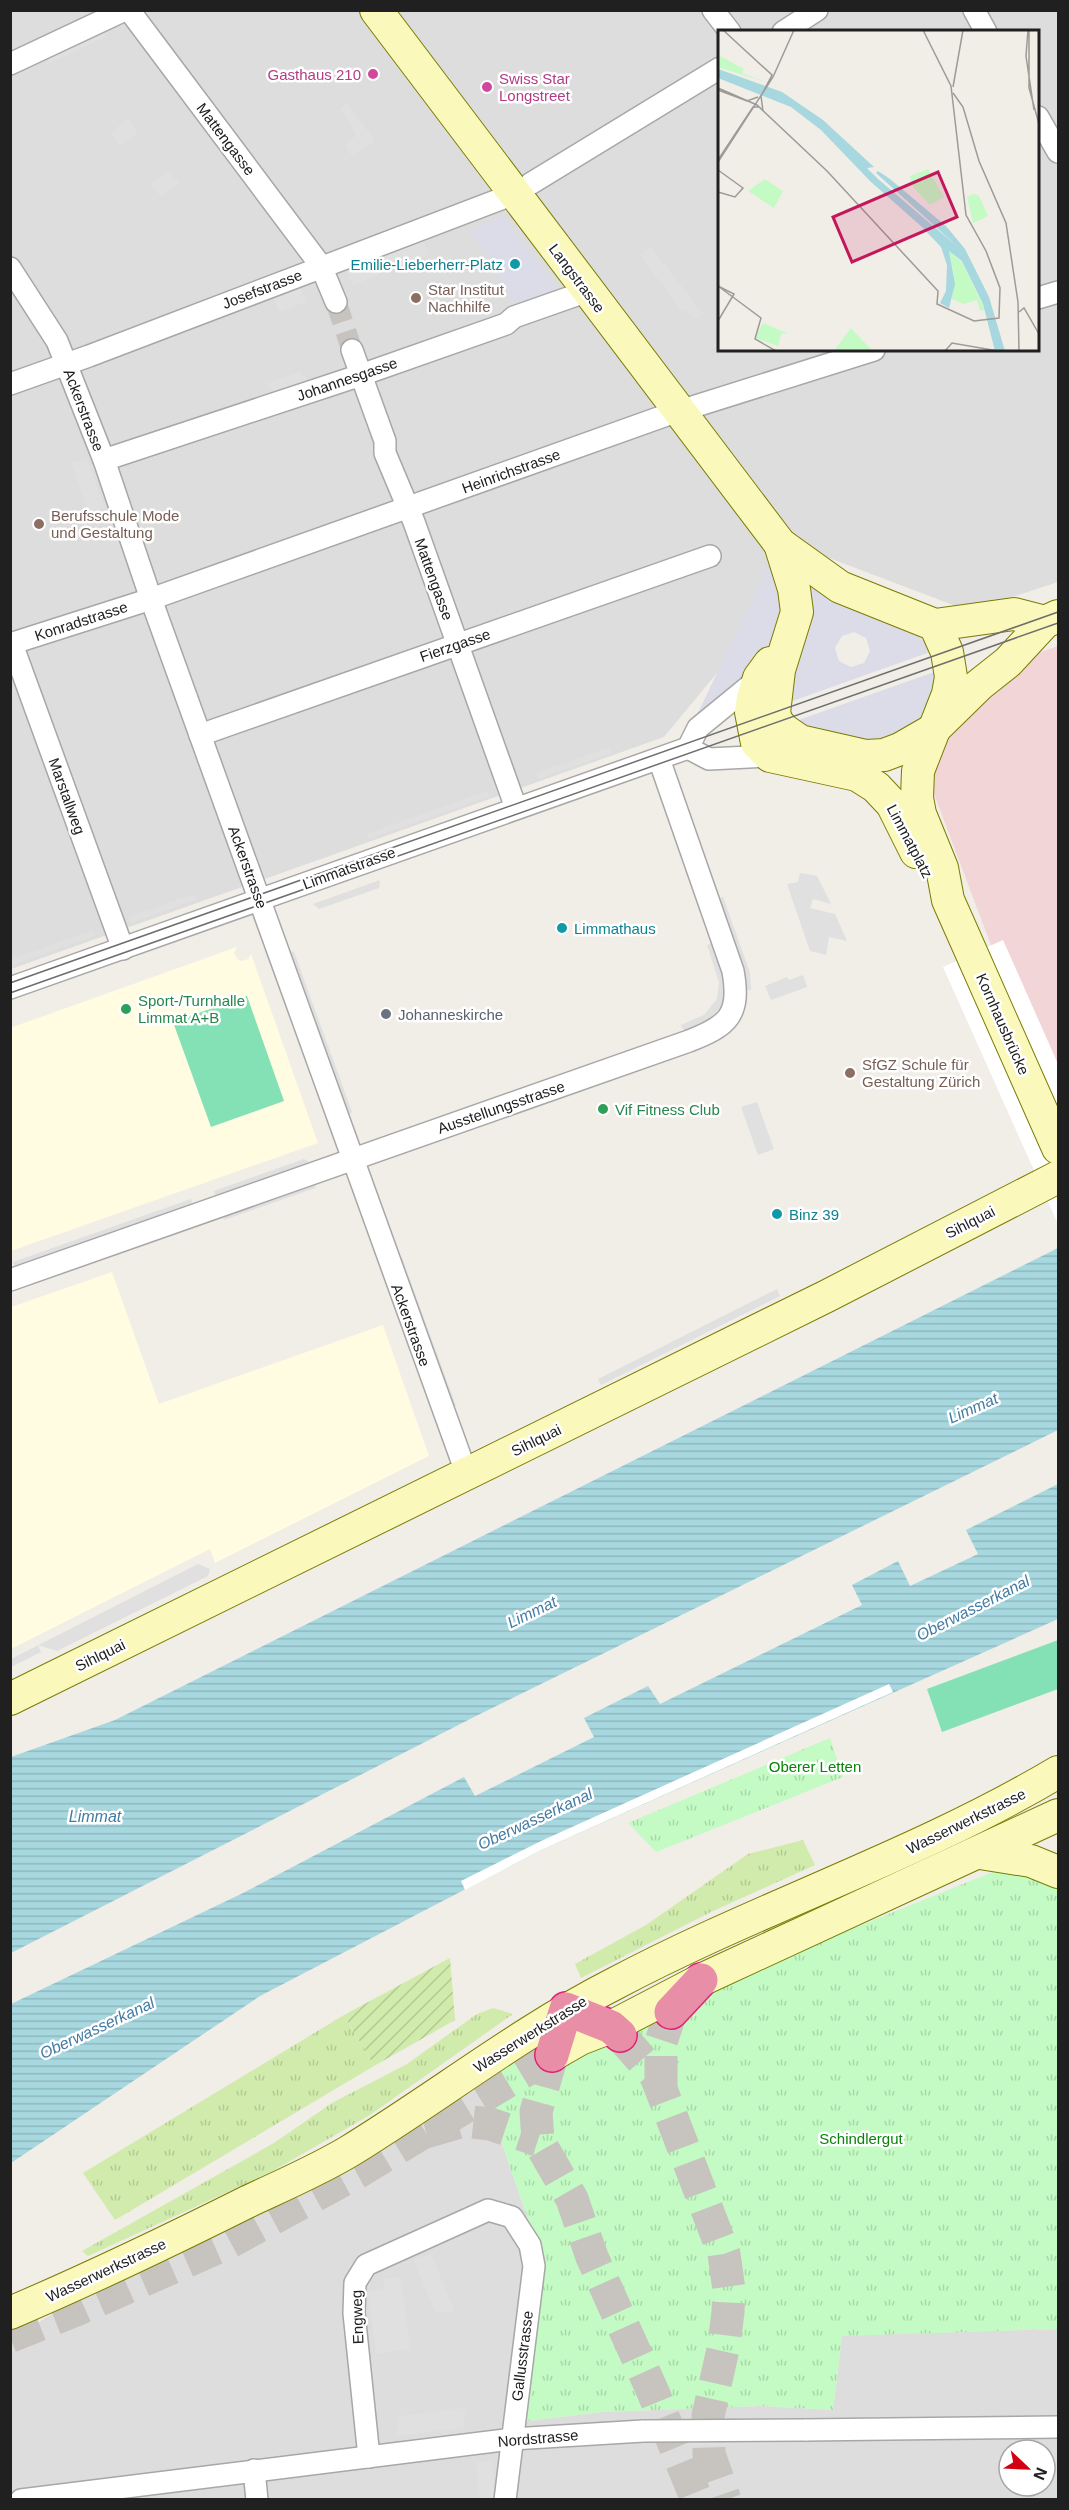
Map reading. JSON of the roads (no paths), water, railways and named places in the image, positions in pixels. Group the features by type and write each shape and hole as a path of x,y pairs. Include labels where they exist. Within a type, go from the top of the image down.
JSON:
{"highway":[{"path":"671,2012 701,1980"},
{"path":"552,2055 566,2009 616,2031"}],"street":[{"path":"10,64 127,10"},
{"name":"Mattengasse","path":"127,10 321,266 336,302"},
{"name":"Langstrasse","path":"376,10 522,189 588,291 780,544"},
{"path":"713,10 728,30"},
{"path":"786,30 817,10"},
{"path":"974,10 985,30"},
{"name":"Josefstrasse","path":"10,384 522,189 718,69"},
{"path":"1039,119 1059,152"},
{"name":"Ackerstrasse","path":"10,268 57,341 104,460 151,599 466,1475"},
{"name":"Johannesgasse","path":"104,460 361,375 506,324 514,317 588,291"},
{"path":"1039,298 1059,292"},
{"name":"Mattengasse","path":"352,350 385,441 386,453 516,808"},
{"name":"Heinrichstrasse","path":"151,599 679,411 871,351"},
{"name":"Limmatplatz","path":"780,544 840,587 935,625 1014,614 1052,619"},
{"name":"Limmatplatz","path":"780,544 794,589 797,612 786,642 776,686 774,713 777,722 793,738 866,756 900,749 933,730 1052,619"},
{"name":"Fierzgasse","path":"200,735 710,556"},
{"name":"Konradstrasse","path":"11,644 151,599"},
{"name":"Limmatplatz","path":"935,625 947,652 951,676 948,694 918,771 917,798 920,814 942,868 948,900"},
{"name":"Limmatplatz","path":"786,642 759,678 698,728 688,747 709,759 770,756 840,769 857,775 876,787 892,804 930,880 948,900"},
{"name":"Marstallweg","path":"11,644 123,949"},
{"name":"Limmatplatz","path":"759,678 751,712 757,742 770,756"},
{"name":"Limmatstrasse","path":"10,988 688,747"},
{"name":"Ausstellungsstrasse","path":"10,1280 689,1041 723,1026 734,1008 737,991 733,971 658,759"},
{"name":"Kornhausbrücke","path":"948,900 1059,1148"},
{"name":"Sihlquai","path":"10,1699 827,1296 1059,1177"},
{"name":"Wasserwerkstrasse","path":"10,2313 203,2224 344,2154 411,2112 483,2061 566,2009 617,1982 806,1893 1000,1807 1059,1772"},
{"path":"1000,1807 1055,1816 1041,1844 1054,1869"},
{"name":"Wasserwerkstrasse","path":"552,2055 580,2039 616,2031 701,1980 980,1853 1055,1816"},
{"path":"980,1853 1031,1861 1054,1869"},
{"name":"Engweg","path":"369,2457 354,2313 355,2283 366,2265 489,2210 512,2217"},
{"name":"Gallusstrasse","path":"505,2499 534,2266 530,2245 512,2217"},
{"name":"Nordstrasse","path":"21,2499 512,2439 644,2431 1059,2427"},
{"path":"254,2470 258,2499"}],"water":[{"name":"Limmat","path":"1058,1248 1058,1430 476,1716 11,1953 11,1757 115,1720"},
{"name":"Oberwasserkanal","path":"1058,1484 1058,1619 539,1851 260,1996 11,2163 11,2004 241,1894 464,1777 475,1796 594,1737 584,1718 648,1686 660,1704 862,1605 852,1585 898,1561 910,1586 978,1554 966,1530"}],"tunnel":[{"path":"336,302 352,350"},
{"path":"661,2089 661,2042 671,2012"},
{"path":"620,2035 656,2076 724,2254 729,2290 728,2312 724,2345 708,2416 709,2454 725,2500"},
{"path":"10,2337 227,2244 359,2172 552,2055"},
{"path":"552,2055 536,2112 538,2140 572,2199 592,2257 653,2392 697,2500"},
{"path":"426,2132 463,2121 490,2124 538,2140"}],"tram line":[{"path":"10,983 1058,612"},
{"path":"10,993 1058,623"}],"place":[{"name":"Gasthaus 210","path":"373,74"},
{"name":"Swiss Star Longstreet","path":"487,87"},
{"name":"Emilie-Lieberherr-Platz","path":"515,264"},
{"name":"Star Institut Nachhilfe","path":"416,298"},
{"name":"Berufsschule Mode und Gestaltung","path":"39,524"},
{"name":"Limmathaus","path":"562,928"},
{"name":"Sport-/Turnhalle Limmat A+B","path":"126,1009"},
{"name":"Johanneskirche","path":"386,1014"},
{"name":"SfGZ Schule für Gestaltung Zürich","path":"850,1073"},
{"name":"Vif Fitness Club","path":"603,1109"},
{"name":"Binz 39","path":"777,1214"}],"park label":[{"name":"Oberer Letten","path":"815,1766"},
{"name":"Schindlergut","path":"861,2138"}]}
